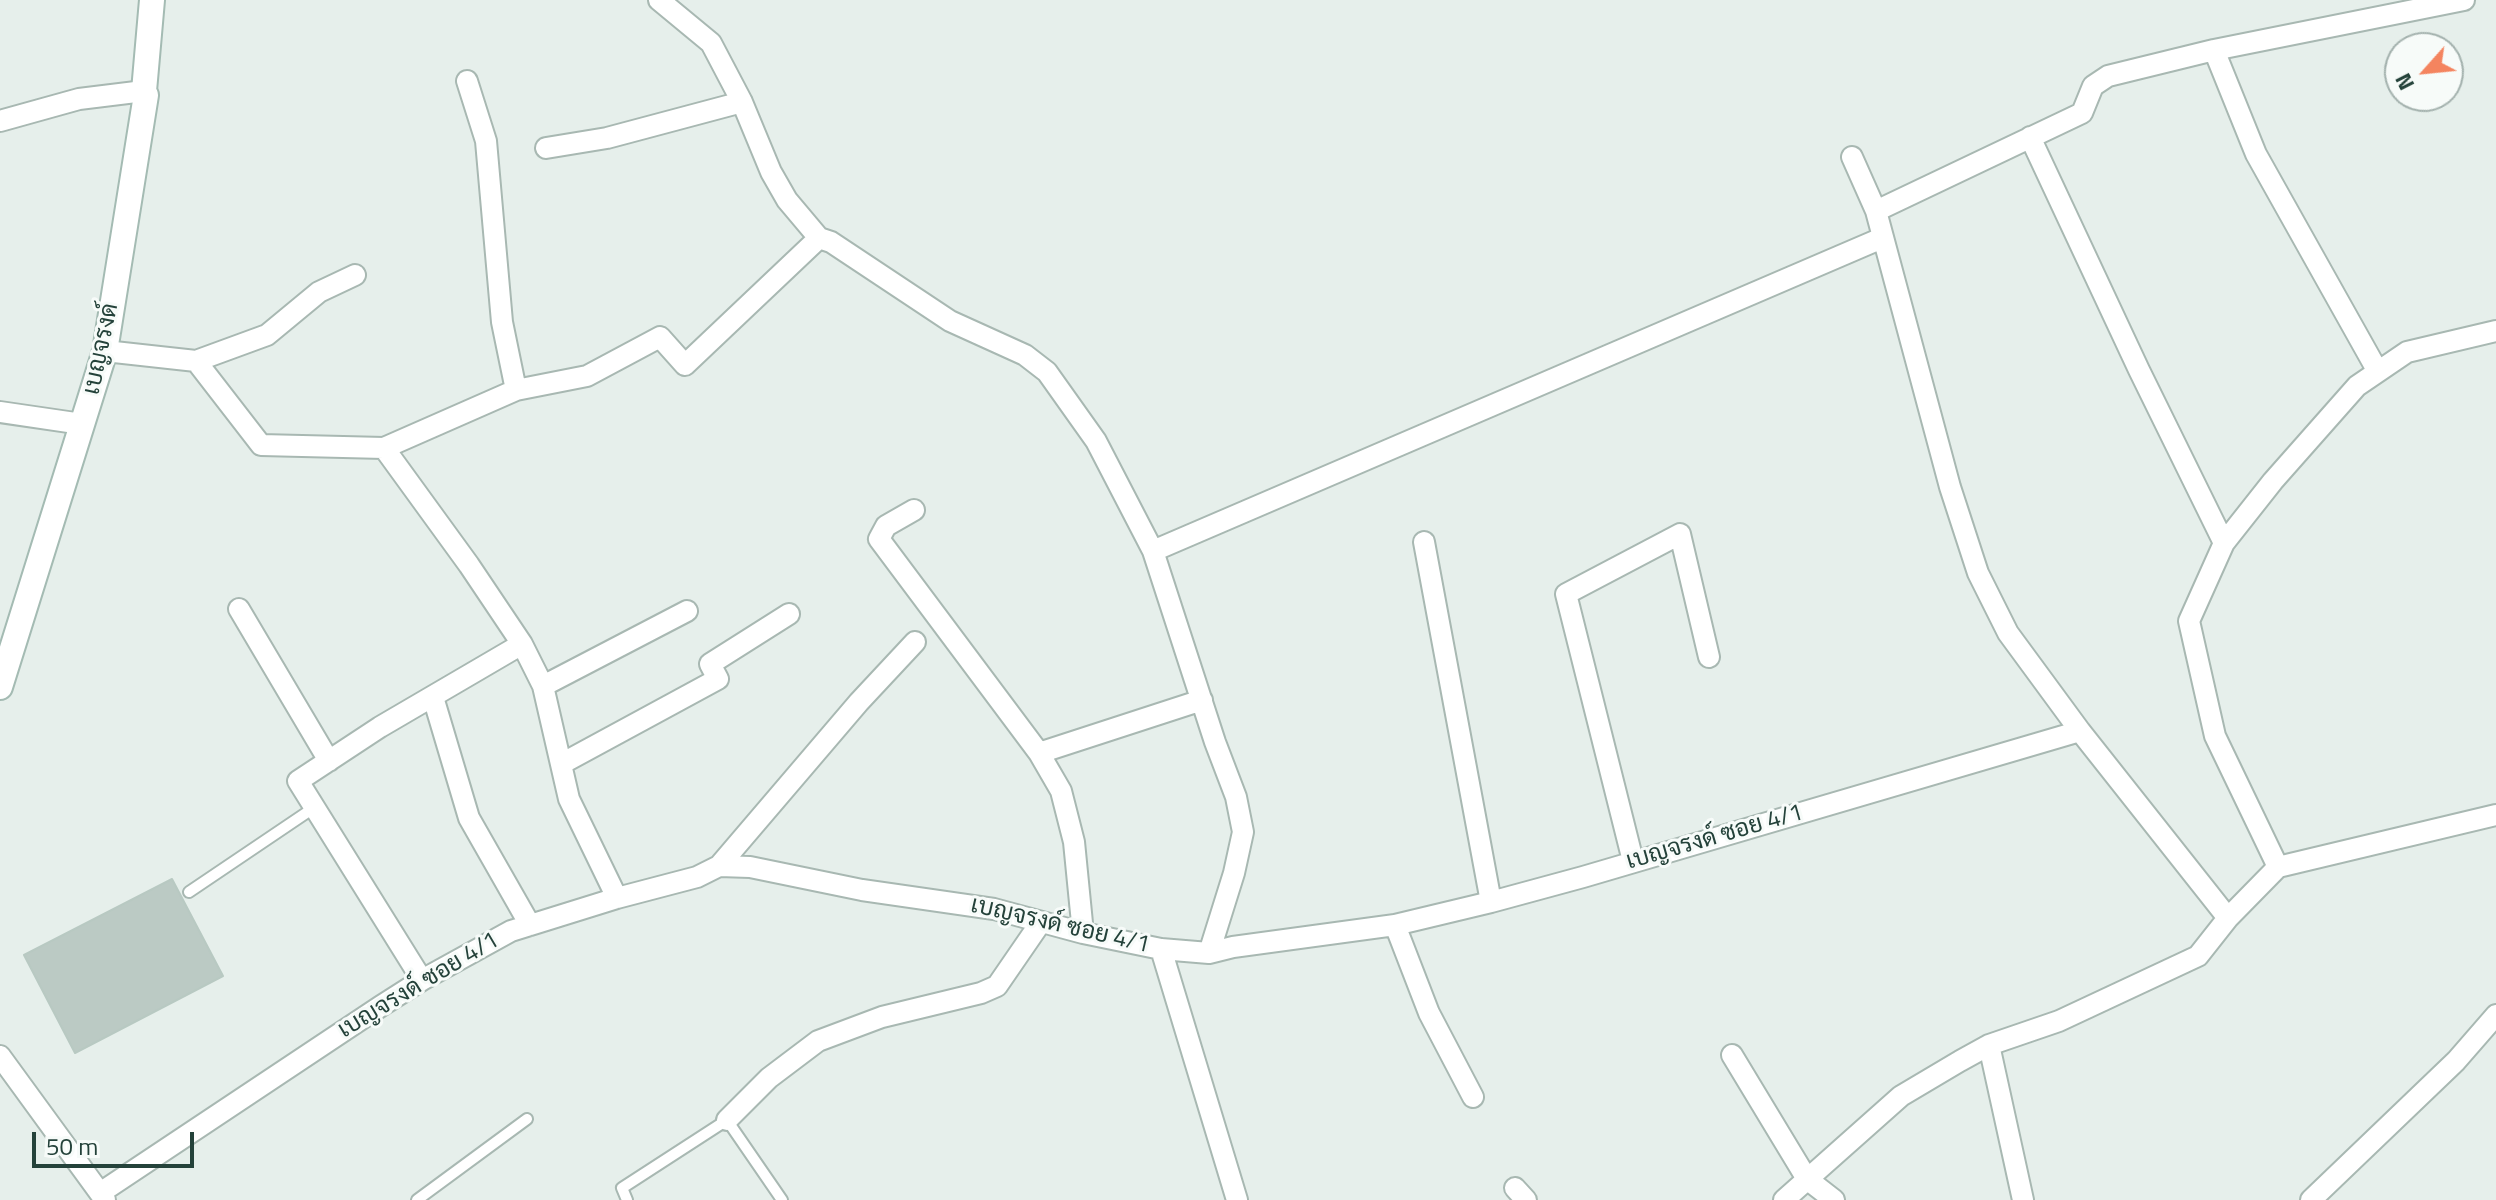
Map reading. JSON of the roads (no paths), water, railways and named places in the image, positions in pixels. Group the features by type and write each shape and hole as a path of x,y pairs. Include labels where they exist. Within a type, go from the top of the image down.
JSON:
{"street":[{"name":"เบญจรงด์","path":"0,687 105,351 146,95 152,0"},
{"path":"659,0 711,43 742,102 771,172 787,200 819,238 831,242 950,321 1025,355 1047,372 1096,441 1153,551 1236,797 1243,832 1234,873 1209,953"},
{"path":"1876,211 2082,113 2093,86 2108,76 2433,3 2464,0"},
{"path":"2214,50 2256,154 2377,370"},
{"path":"467,81 486,141 502,322 516,390"},
{"path":"0,121 79,99 144,91"},
{"path":"546,148 607,138 742,102"},
{"path":"2030,137 2224,543"},
{"path":"1852,157 1876,211 1950,487 1978,573 2008,633 2080,731 2228,918"},
{"path":"196,361 261,445 384,448 516,390 587,376 660,337 685,365 819,238"},
{"path":"1153,551 1882,238"},
{"path":"105,351 196,361 267,335 319,292 355,275"},
{"path":"2278,867 2215,736 2189,621 2224,543 2273,481 2357,386 2407,352 2496,331"},
{"path":"0,412 82,424"},
{"path":"384,448 522,644 543,686 569,799 617,898"},
{"path":"914,510 886,526 879,539 1039,753 1061,791 1074,842 1083,933"},
{"path":"1633,861 1566,594 1680,534 1709,657"},
{"path":"1424,542 1491,902"},
{"path":"239,609 329,761"},
{"path":"543,686 687,611"},
{"path":"563,763 718,679 710,664 789,614"},
{"path":"719,866 859,702 915,642"},
{"path":"422,980 298,781 522,644"},
{"path":"433,697 469,818 530,925"},
{"path":"1039,753 1202,700"},
{"name":"เบญจรงด์ ซอย 4/1","path":"103,1197 422,980 511,931 697,877 719,866 750,867 862,890 994,909 1083,933 1161,949 1209,953 1395,925 1491,902 2080,731"},
{"path":"1784,1200 1901,1096 1989,1045 2059,1021 2198,956 2228,918 2278,867 2496,815"},
{"path":"727,1120 769,1078 818,1041 882,1017 981,993 997,986 1041,922"},
{"path":"1395,925 1429,1013 1473,1097"},
{"path":"1161,949 1237,1200"},
{"path":"2311,1200 2456,1061 2496,1015"},
{"path":"1989,1045 2023,1200"},
{"path":"1732,1055 1807,1179 1834,1200"},
{"path":"0,1056 103,1197"}],"lane":[{"path":"189,892 315,807"},
{"path":"417,1200 527,1119"},
{"path":"627,1200 622,1188 727,1120 782,1200"}]}
